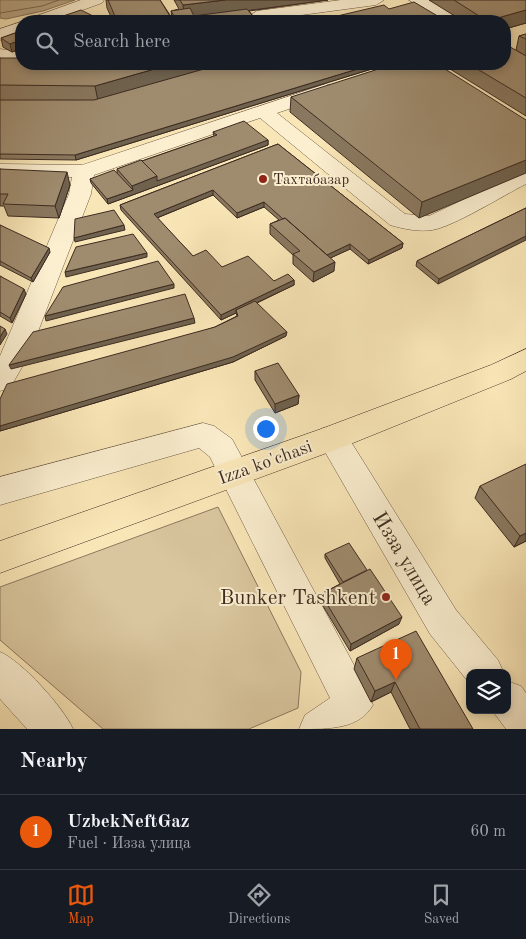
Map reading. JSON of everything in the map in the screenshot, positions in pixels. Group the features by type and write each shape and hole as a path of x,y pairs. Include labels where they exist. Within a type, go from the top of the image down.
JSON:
{"main road":[{"name":"Izza ko'chasi","path":"0,557 332,438 483,379 526,359"}],"street":[{"path":"55,15 96,0"},
{"path":"264,15 376,0"},
{"path":"417,0 445,15"},
{"path":"0,35 15,29"},
{"path":"0,54 15,56"},
{"path":"0,170 84,171 346,84"},
{"path":"263,111 398,220 418,224 433,223 526,176"},
{"path":"0,380 15,355 77,203 84,171"},
{"path":"0,490 203,435 221,448 232,474 354,705 319,729"},
{"name":"Изза улица","path":"332,438 443,622 482,669"},
{"path":"0,671 53,729"},
{"path":"511,705 526,723"}],"shaded area":[{"path":"218,507 301,672 298,708 249,729 103,729 0,640 0,587"}],"water":[{"path":"0,0 75,0 43,11 15,15 15,17 6,19 0,18"}],"building":[{"path":"108,0 160,0 169,15 114,15"},
{"path":"180,0 225,0 183,5"},
{"path":"454,0 526,0 526,10 508,15 478,15"},
{"path":"414,2 436,15 342,15 384,5 389,9"},
{"path":"190,8 194,15 173,15 171,11"},
{"path":"247,9 252,15 202,15"},
{"path":"81,10 91,15 66,15"},
{"path":"15,33 15,42 10,44 1,38"},
{"path":"526,34 526,39 519,36"},
{"path":"511,47 526,56 526,98 479,70 511,70"},
{"path":"0,58 15,58 15,70 151,70 95,86 0,85"},
{"path":"200,70 354,70 75,155 0,154 0,100 94,100"},
{"path":"375,70 447,70 526,120 526,160 422,202 291,97"},
{"path":"244,121 268,140 157,181 157,176 142,161 217,135 213,132"},
{"path":"278,144 403,243 369,260 350,244 327,255 264,202 237,213 213,190 154,214 193,256 206,250 222,267 248,256 274,281 288,274 294,280 221,315 120,205"},
{"path":"141,160 157,176 132,186 117,169"},
{"path":"0,169 67,172 55,206 3,204 8,194 0,194"},
{"path":"114,170 133,190 107,199 90,179"},
{"path":"526,208 526,236 439,279 417,261"},
{"path":"114,210 124,225 74,238 75,219"},
{"path":"285,218 335,262 314,272 293,254 300,251 270,224"},
{"path":"0,225 49,248 31,278 0,261"},
{"path":"133,234 147,253 65,272 76,247"},
{"path":"158,261 174,284 45,316 63,287"},
{"path":"0,276 24,289 10,318 0,312"},
{"path":"185,294 194,318 9,365 33,332"},
{"path":"255,301 287,332 233,357 0,426 0,399 7,384 215,327 238,316 236,310"},
{"path":"0,326 5,329 0,337"},
{"path":"278,363 299,395 275,404 255,371"},
{"path":"526,464 526,533 520,536 480,486"},
{"path":"349,543 367,570 343,582 325,554"},
{"path":"370,569 402,617 351,644 321,594"},
{"path":"416,631 473,729 420,729 395,682 375,691 357,658"}],"place":[{"name":"Тахтабазар","path":"263,179"},
{"name":"Bunker Tashkent","path":"386,597"},
{"name":"UzbekNeftGaz","path":"396,680"}]}
